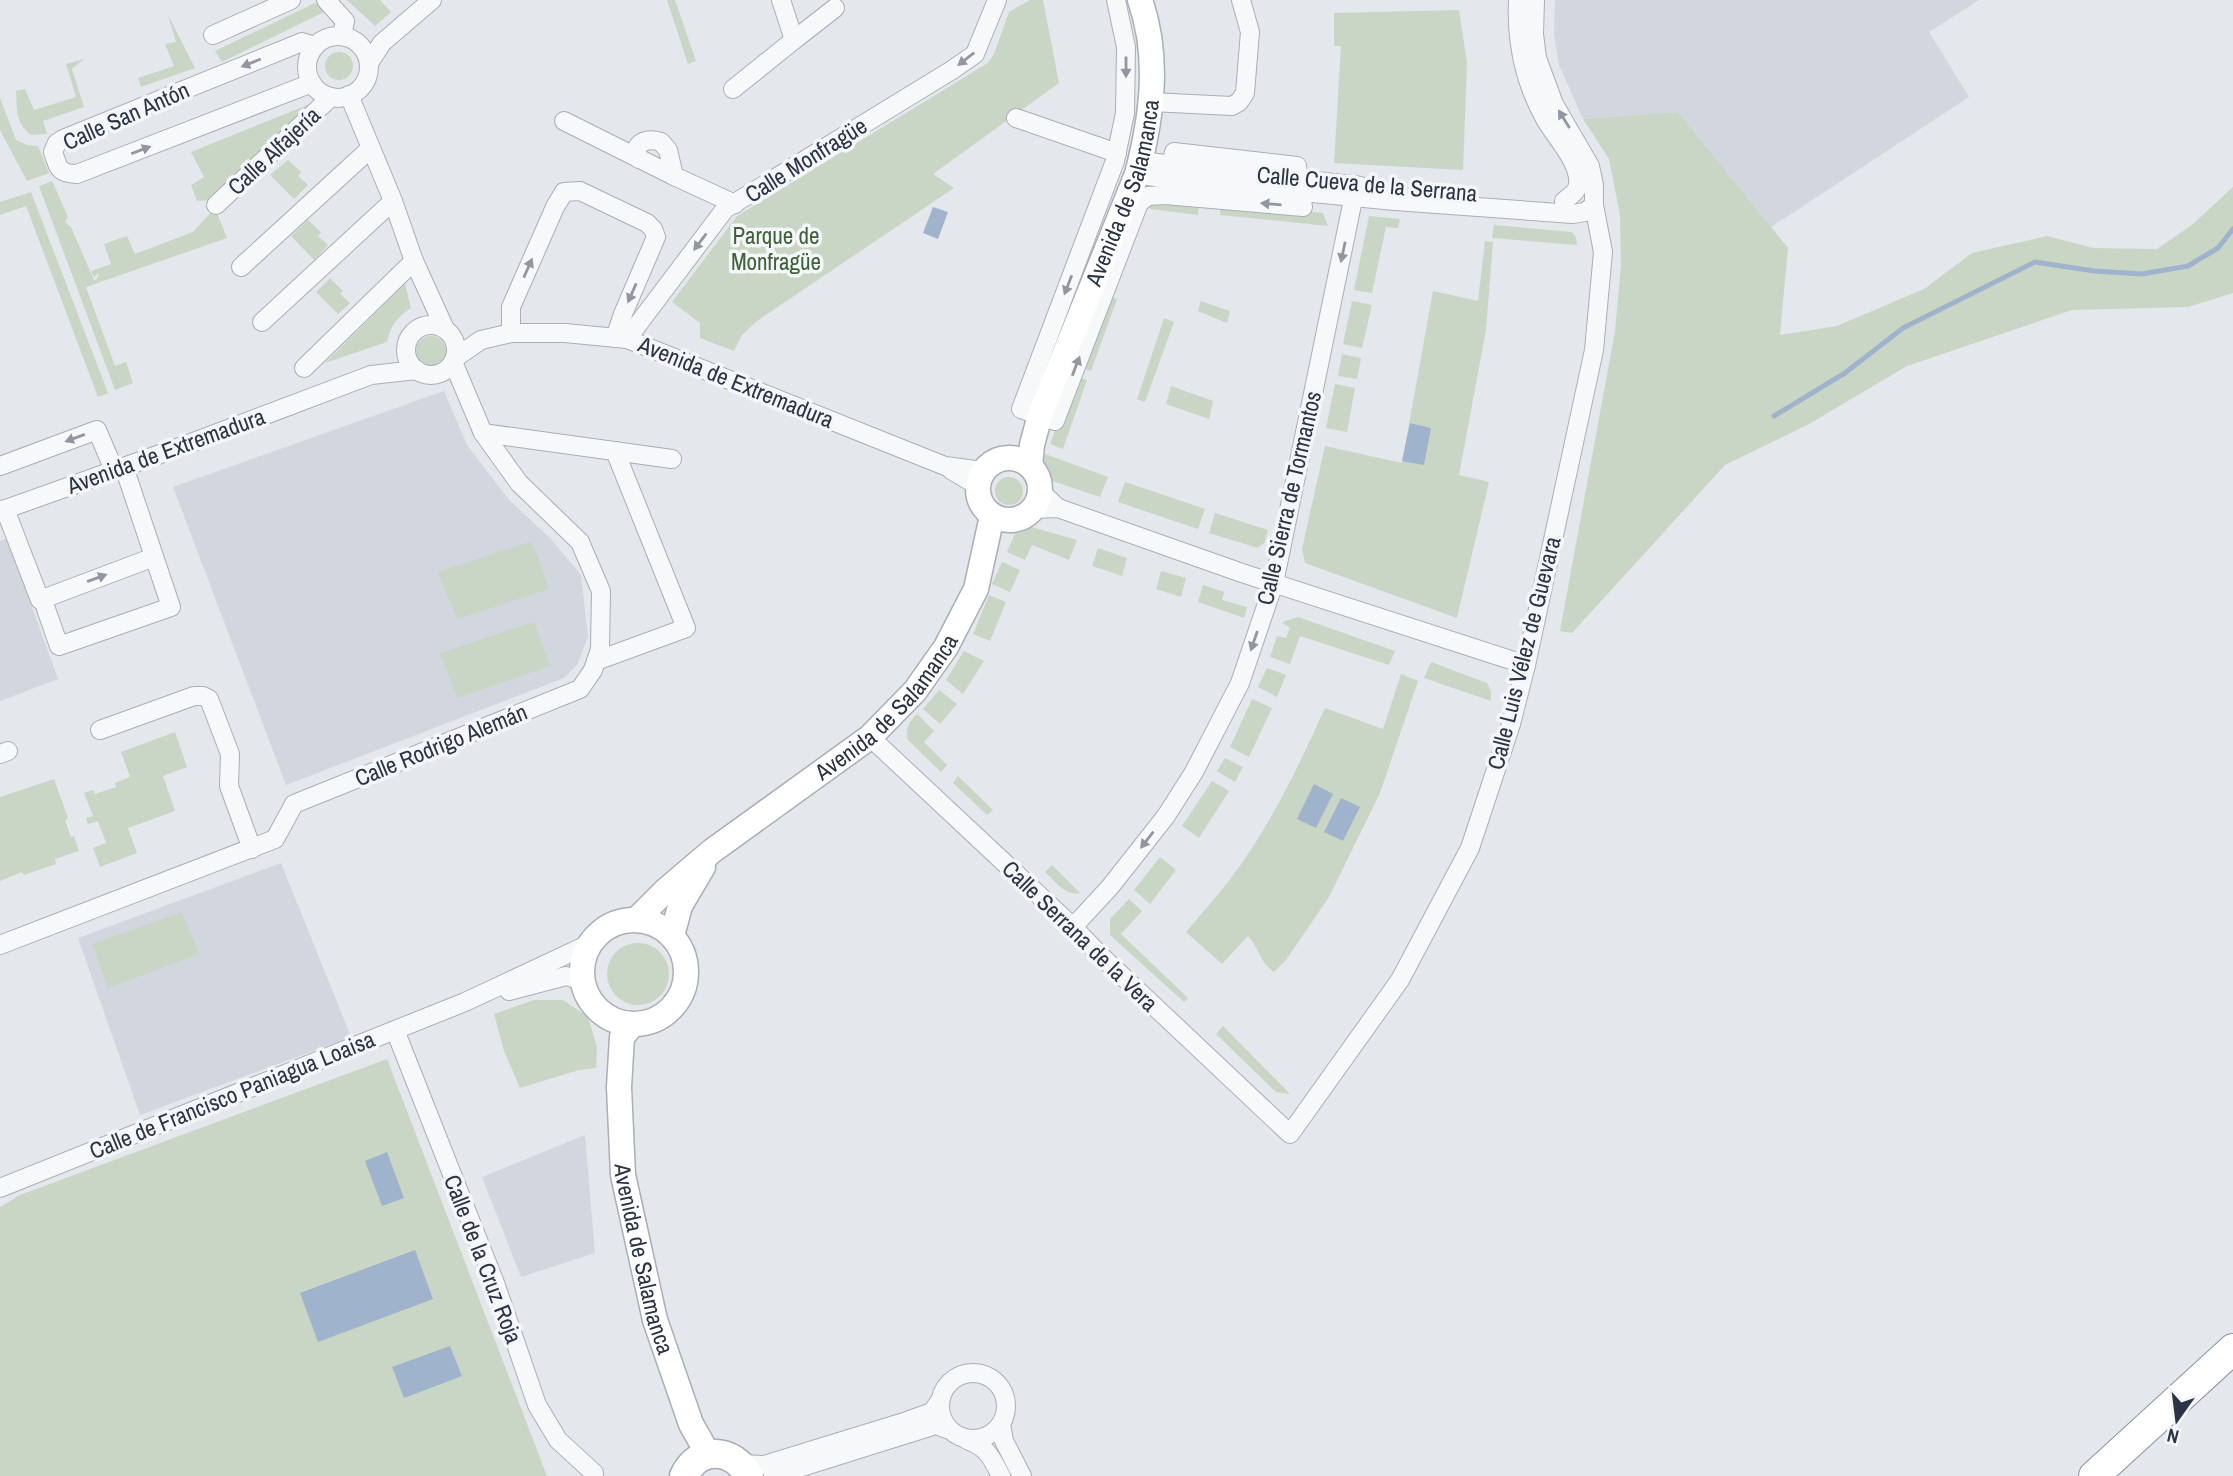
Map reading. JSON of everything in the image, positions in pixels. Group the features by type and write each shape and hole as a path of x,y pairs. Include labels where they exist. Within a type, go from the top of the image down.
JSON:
{"highway":[{"path":"2094,1476 2233,1349"}],"main road":[{"name":"Avenida de Salamanca","path":"1022,462 1032,445 1040,415 1151,102 1153,54 1140,0"},
{"path":"997,460 1022,462 1036,473 1037,500 1027,515 1001,518 981,503 980,479 997,460"},
{"name":"Avenida de Salamanca","path":"637,919 712,851 870,737 915,691 946,647 976,589 1001,518"},
{"name":"Avenida de Salamanca","path":"672,936 680,906 712,851"},
{"path":"637,919 662,928 672,936 681,948 686,977 676,1004 649,1023 632,1025 606,1017 595,1007 586,995 581,968 589,944 598,933 623,920 637,919"},
{"name":"Avenida de Salamanca","path":"606,1017 619,1087"},
{"name":"Avenida de Salamanca","path":"632,1025 622,1037 619,1087 624,1175 654,1320 691,1424 696,1463"},
{"path":"696,1463 728,1455 745,1470"}],"street":[{"path":"213,35 291,0"},
{"path":"326,0 345,21 342,36"},
{"path":"369,63 382,43 432,0"},
{"path":"781,0 794,40"},
{"name":"Calle Monfragüe","path":"621,339 725,209 975,54 997,0"},
{"path":"1116,0 1126,47 1125,113 1131,163"},
{"path":"1151,102 1232,106 1239,102 1245,93 1250,32 1241,0"},
{"path":"1518,0 1518,43 1524,71 1545,119 1574,161 1594,205"},
{"path":"1535,0 1537,58 1554,104 1590,166 1594,205"},
{"path":"733,89 835,8"},
{"path":"360,44 369,63 369,73 358,90 340,96 324,94 312,83 307,64 315,46 322,40 342,36 360,44 382,43"},
{"name":"Calle San Antón","path":"312,83 77,174 62,172 53,152 57,142 63,139 302,42 315,46"},
{"path":"340,96 371,148 429,297 455,341 449,364 429,374 417,370 409,361 409,337 421,327 429,325 447,331"},
{"name":"Calle Alfajería","path":"216,205 340,96"},
{"path":"1016,118 1168,180 1303,207 1297,166 1174,152 1168,180 1139,203 1055,421 1040,415"},
{"path":"564,121 735,204"},
{"path":"639,159 636,149 639,144 647,141 662,142 668,149 674,176"},
{"path":"240,267 371,148"},
{"path":"1574,161 1578,185 1569,208 1600,233"},
{"name":"Calle Cueva de la Serrana","path":"1300,185 1569,208 1594,205"},
{"path":"511,333 511,307 555,207 564,192 572,190 580,191 647,223 656,237 623,314 621,339"},
{"name":"Calle Sierra de Tormantos","path":"1073,926 1102,897 1166,816 1194,772 1240,683 1274,583 1355,191"},
{"path":"262,322 393,201"},
{"name":"Calle Luis Vélez de Guevara","path":"1290,1134 1400,980 1470,848 1511,724 1594,350 1603,252 1594,205"},
{"path":"304,368 414,261"},
{"path":"421,327 429,297"},
{"name":"Avenida de Extremadura","path":"447,331 481,340"},
{"name":"Avenida de Extremadura","path":"449,364 481,340 511,333 565,333 621,339 980,479"},
{"name":"Avenida de Extremadura","path":"3,510 371,374 407,348"},
{"name":"Calle Rodrigo Alemán","path":"0,945 275,839 294,804 580,689 593,670 600,649 601,591 580,542 519,483 483,433 449,364"},
{"name":"Avenida de Extremadura","path":"371,374 417,370"},
{"path":"0,466 97,430 119,468 171,607 59,646 46,609"},
{"path":"483,433 672,460"},
{"path":"596,661 687,628 615,451"},
{"path":"1037,500 1274,583 1526,665"},
{"path":"3,510 40,600 154,557"},
{"path":"100,730 194,696 209,699 230,754 229,786 252,849"},
{"name":"Calle Serrana de la Vera","path":"870,737 1290,1134"},
{"path":"465,1002 589,944"},
{"path":"465,1002 566,976 582,981"},
{"name":"Calle de Francisco Paniagua Loaisa","path":"0,1188 465,1002"},
{"name":"Calle de la Cruz Roja","path":"395,1030 495,1283 537,1405 558,1440 594,1473"},
{"path":"745,1470 932,1412 946,1385 954,1378 973,1373 983,1374 1000,1387 1005,1397 1006,1409 1001,1424 989,1436 967,1440"},
{"path":"939,1402 939,1412 947,1429"},
{"path":"1001,1424 1004,1441 1022,1476"},
{"path":"773,1476 936,1426 981,1445 988,1451 1001,1476"}],"shaded area":[{"path":"1555,0 1979,0 1929,32 1969,97 1771,227 1678,112 1583,119 1559,65 1554,35"},
{"path":"444,391 467,445 509,500 551,539 581,575 588,637 577,665 564,678 286,785 173,487"},
{"path":"7,538 58,679 0,701 0,541"},
{"path":"281,863 351,1037 140,1115 78,938"},
{"path":"585,1135 595,1253 521,1277 482,1177"}],"green space":[{"path":"347,0 380,0 391,12 375,26"},
{"path":"667,0 675,0 696,61 688,64"},
{"name":"Parque de Monfragüe","path":"1030,0 1043,0 1059,83 933,174 954,188 757,321 742,335 734,351 700,338 700,323 672,302 737,216 988,63 994,54 1009,12"},
{"path":"315,3 326,11 222,62 215,51"},
{"path":"1459,10 1467,62 1463,170 1334,163 1341,46 1334,46 1334,13"},
{"path":"168,15 195,68 141,87 138,78 174,66 165,44 176,42"},
{"path":"339,52 349,56 353,66 349,76 339,80 329,76 325,66 329,56"},
{"path":"84,59 72,69 84,107 43,121 47,134 31,135 19,120 16,91 25,89 34,110 76,97 66,64"},
{"path":"0,98 16,140 38,146 49,173 27,181 0,130"},
{"path":"320,100 215,200 197,201 191,185 204,177 191,152"},
{"path":"1678,112 1788,248 1780,335 1837,326 1924,289 1972,253 2047,236 2093,248 2157,249 2193,224 2233,187 2233,293 2188,307 2072,310 1907,366 1809,424 1725,465 1572,633 1560,631 1615,331 1621,265 1620,215 1609,159 1583,119"},
{"path":"288,160 301,172 298,176 308,185 294,199 270,175"},
{"path":"52,181 68,217 65,222 71,227 94,280 99,273 94,277 91,271 111,264 104,244 127,236 135,254 193,232 215,208 227,238 86,287 115,366 126,362 133,383 115,390 39,186"},
{"path":"31,192 108,393 98,397 26,206 0,215 0,202"},
{"path":"1152,197 1199,203 1198,215 1150,209"},
{"path":"1221,203 1323,213 1328,226 1220,215"},
{"path":"1369,216 1400,219 1398,228 1386,227 1372,293 1354,290"},
{"path":"308,220 321,232 318,236 328,245 314,260 291,236"},
{"path":"1494,225 1572,232 1577,245 1492,238"},
{"path":"1485,241 1493,242 1486,330 1459,475 1489,482 1457,618 1305,563 1302,549 1325,446 1402,463 1433,291 1478,301"},
{"path":"330,278 343,291 340,294 350,303 338,314 316,292"},
{"path":"405,284 411,308 395,322 387,342 325,363"},
{"path":"1108,295 1117,299 1091,371 1080,367"},
{"path":"1201,301 1230,311 1227,323 1198,311"},
{"path":"1352,301 1372,305 1362,348 1343,344"},
{"path":"1164,318 1174,322 1145,402 1137,399"},
{"path":"431,336 437,337 445,345 445,357 437,365 431,366 425,365 417,357 416,351 417,345 425,337"},
{"path":"1342,354 1361,358 1357,379 1338,376"},
{"path":"1076,376 1087,380 1063,449 1050,444"},
{"path":"1335,384 1355,388 1347,432 1326,428"},
{"path":"1171,386 1213,401 1209,419 1166,404"},
{"path":"1045,454 1108,477 1100,497 1044,478 1042,463"},
{"path":"1009,477 1019,481 1023,491 1019,501 1009,505 999,501 995,491 999,481"},
{"path":"1125,482 1205,509 1198,529 1118,502"},
{"path":"1215,513 1268,530 1265,542 1258,548 1209,533"},
{"path":"1028,526 1077,540 1069,560 1032,545 1025,560 1007,552 1017,529"},
{"path":"532,541 549,589 457,619 438,572"},
{"path":"1098,548 1127,558 1122,576 1092,566"},
{"path":"1002,562 1020,570 1010,592 992,584"},
{"path":"1161,571 1186,578 1181,597 1156,589"},
{"path":"1203,585 1224,592 1222,600 1247,607 1244,618 1198,602"},
{"path":"989,595 1006,602 990,641 973,634"},
{"path":"1298,617 1395,651 1389,665 1300,636 1290,664 1270,657 1277,636 1286,638 1290,628 1282,622"},
{"path":"534,622 550,666 457,698 440,653"},
{"path":"964,651 984,661 963,694 946,680"},
{"path":"1431,662 1487,683 1491,691 1491,701 1424,678"},
{"path":"1267,668 1286,675 1277,697 1258,687"},
{"path":"1401,674 1418,681 1380,793 1329,897 1286,960 1274,972 1265,964 1248,936 1222,964 1186,932 1243,862 1293,776 1325,708 1383,729"},
{"path":"939,690 957,704 940,724 923,709"},
{"path":"1252,699 1272,708 1249,757 1230,747"},
{"path":"917,714 934,731 924,742 947,765 941,772 908,740 908,726"},
{"path":"175,732 187,767 163,776 175,811 128,828 137,853 100,867 93,848 106,843 98,821 88,824 86,818 93,816 84,793 93,790 95,794 116,787 115,783 130,777 121,752"},
{"path":"1225,758 1243,767 1235,782 1217,771"},
{"path":"958,776 993,810 987,815 953,783"},
{"path":"54,779 68,818 65,820 79,851 55,859 56,864 24,875 22,872 0,881 0,797"},
{"path":"1212,781 1229,791 1199,838 1182,826"},
{"path":"1160,857 1176,870 1150,904 1134,890"},
{"path":"1052,865 1080,893 1065,890 1045,872"},
{"path":"1129,899 1142,911 1121,934 1188,998 1184,1002 1110,935 1110,919"},
{"path":"182,912 199,954 108,988 92,944"},
{"path":"638,943 650,945 660,952 667,962 667,986 660,996 650,1003 638,1005 626,1003 616,996 609,986 607,974 609,962 616,952 626,945"},
{"path":"534,1000 563,1000 588,1017 597,1047 596,1068 579,1070 520,1088 504,1051 494,1014"},
{"path":"1223,1026 1290,1094 1276,1092 1216,1034"},
{"path":"387,1059 547,1476 0,1476 0,1207 20,1195"}],"water":[{"path":"933,207 948,212 938,239 923,233"},
{"path":"1410,423 1431,428 1424,465 1402,461"},
{"path":"1314,784 1333,794 1316,828 1297,819"},
{"path":"1341,798 1360,807 1343,841 1324,832"},
{"path":"387,1152 404,1198 382,1206 365,1161"},
{"path":"415,1250 433,1299 318,1342 300,1293"},
{"path":"450,1346 462,1376 404,1398 392,1367"}],"waterway":[{"path":"1774,416 1845,373 1903,328 2035,262 2094,271 2142,274 2188,266 2218,248 2233,229"}]}
